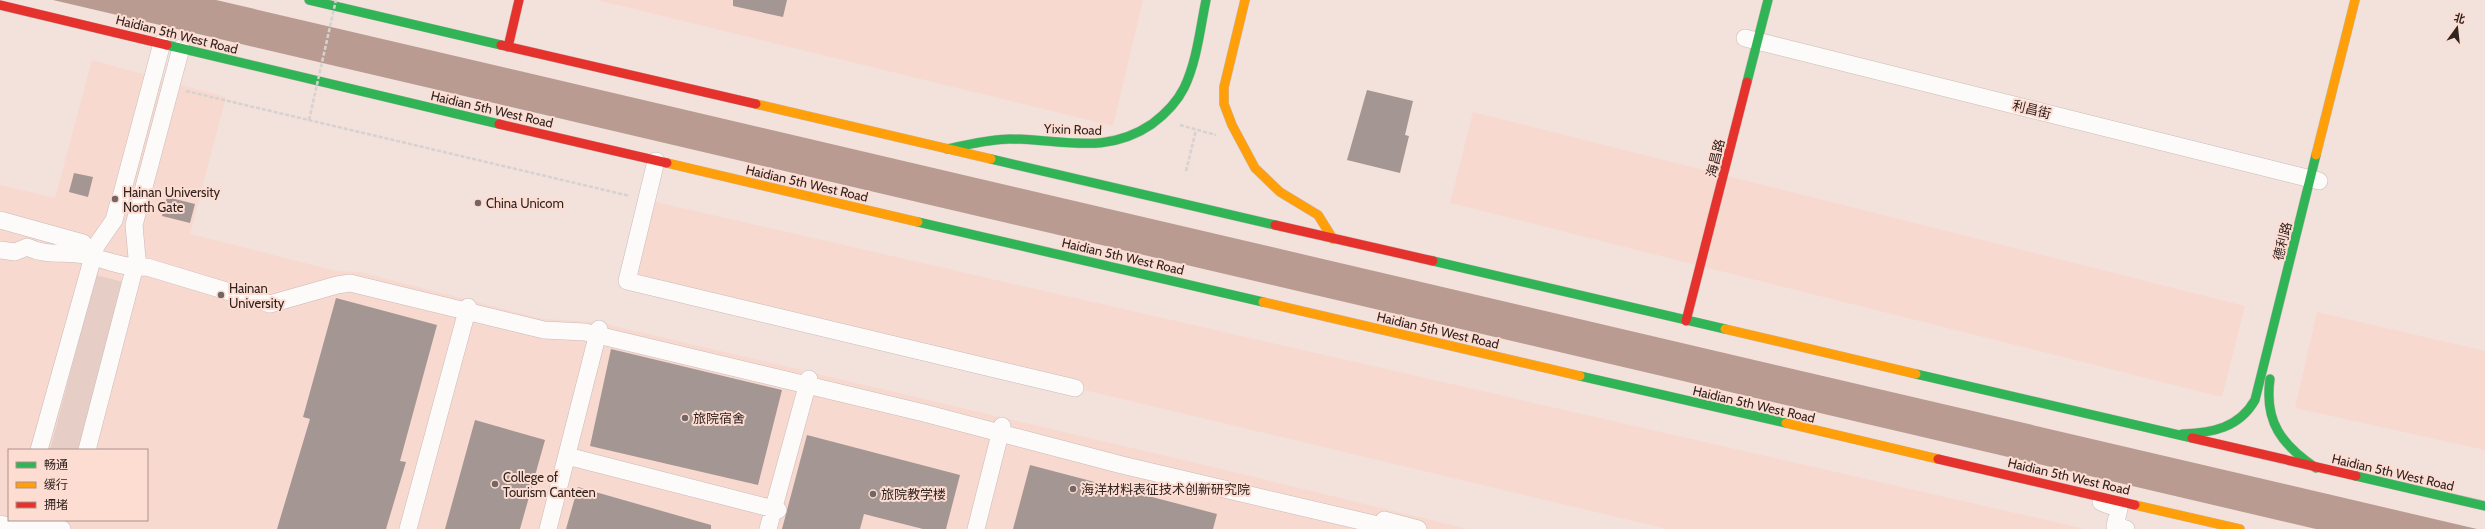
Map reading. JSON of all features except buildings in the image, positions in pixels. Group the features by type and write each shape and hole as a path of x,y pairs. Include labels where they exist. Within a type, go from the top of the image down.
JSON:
{"main road":[{"name":"Haidian 5th West Road","path":"309,0 945,149 1673,314 1686,321 2485,506"},
{"path":"504,46 512,0"},
{"path":"504,46 519,0"},
{"name":"Yixin Road","path":"945,149 1008,138 1092,145 1121,141 1133,136 1158,119 1183,90 1190,72 1206,0"},
{"path":"1245,0 1224,87 1224,104 1230,120 1255,168 1280,192 1318,215 1333,238"},
{"name":"海昌路","path":"1686,321 1748,39 1768,0"},
{"name":"德利路","path":"2316,468 2304,460 2284,441 2273,422 2266,394 2355,0"},
{"name":"德利路","path":"2177,435 2207,432 2229,426 2238,422 2252,407 2365,0"},
{"name":"Haidian 5th West Road","path":"0,5 656,161 2240,529"}],"street":[{"name":"利昌街","path":"1748,39 2315,180"},
{"path":"39,449 96,246 118,207 162,43"},
{"path":"87,449 135,268 137,258 137,212 181,48"},
{"path":"656,161 627,281 1075,388"},
{"path":"118,207 137,212"},
{"path":"0,220 83,243 93,257"},
{"path":"25,226 31,235 27,247"},
{"path":"0,250 15,252 27,247 45,254 65,252 93,257 135,268 147,268 270,304 344,283 471,311 544,330 602,333 1418,529"},
{"path":"408,529 471,311"},
{"path":"415,529 471,311"},
{"path":"554,529 569,460 602,333"},
{"path":"569,460 773,518 811,383"},
{"path":"976,529 1004,430"},
{"path":"982,529 1004,430"},
{"path":"1004,430 1122,465 1394,529"},
{"path":"548,529 569,460"},
{"path":"2077,491 2119,509 2115,526 2126,529"},
{"path":"0,524 18,523 62,529"}],"path":[{"path":"309,120 336,0"},
{"path":"171,87 646,200"},
{"path":"1177,124 1221,137"},
{"path":"1186,171 1196,130"}],"shaded area":[{"path":"53,0 216,0 2477,529 2316,529"},
{"path":"597,0 1143,0 1113,126"},
{"name":"Hainan University","path":"92,60 226,97 190,234 337,271 359,272 543,319 597,322 1217,468 1468,529 0,529 0,185 55,198"},
{"path":"1473,112 2245,306 2222,397 1450,203"},
{"path":"647,200 2085,529 1667,529 627,281"},
{"path":"96,275 127,283 83,449 50,449"},
{"path":"2317,312 2485,351 2485,450 2295,408"}],"traffic: fast":[{"path":"309,0 501,45"},
{"path":"947,149 978,142 1002,139 1083,144 1100,143 1117,140 1135,134 1161,117 1178,98 1184,88 1195,56 1206,0"},
{"path":"1747,82 1768,0"},
{"path":"167,45 499,124"},
{"path":"2182,434 2214,430 2233,423 2241,417 2255,400 2316,155"},
{"path":"991,159 1275,225"},
{"path":"918,222 1263,302"},
{"path":"1433,261 1725,329"},
{"path":"1916,374 2192,438"},
{"path":"1580,376 1786,423"},
{"path":"2270,379 2270,408 2278,431 2294,450 2316,468"},
{"path":"2356,476 2485,506"}],"traffic: slow":[{"path":"1245,0 1224,87 1224,104 1232,125 1255,168 1280,192 1318,215 1333,239"},
{"path":"2316,155 2355,0"},
{"path":"756,104 991,159"},
{"path":"667,163 918,222"},
{"path":"1263,302 1580,376"},
{"path":"1725,329 1916,374"},
{"path":"1786,423 1938,459"},
{"path":"2135,505 2240,529"}],"traffic: jam":[{"path":"508,47 519,0"},
{"path":"0,5 167,45"},
{"path":"501,45 756,104"},
{"path":"1686,321 1747,82"},
{"path":"499,124 667,163"},
{"path":"1275,225 1433,261"},
{"path":"2192,438 2356,476"},
{"path":"1938,459 2135,505"}],"place":[{"name":"Hainan University North Gate","path":"115,199"},
{"name":"China Unicom","path":"478,203"},
{"name":"Hainan University","path":"221,295"},
{"name":"旅院宿舍","path":"685,418"},
{"name":"College of Tourism Canteen","path":"495,484"},
{"name":"海洋材料表征技术创新研究院","path":"1073,489"},
{"name":"旅院教学楼","path":"873,494"}]}
